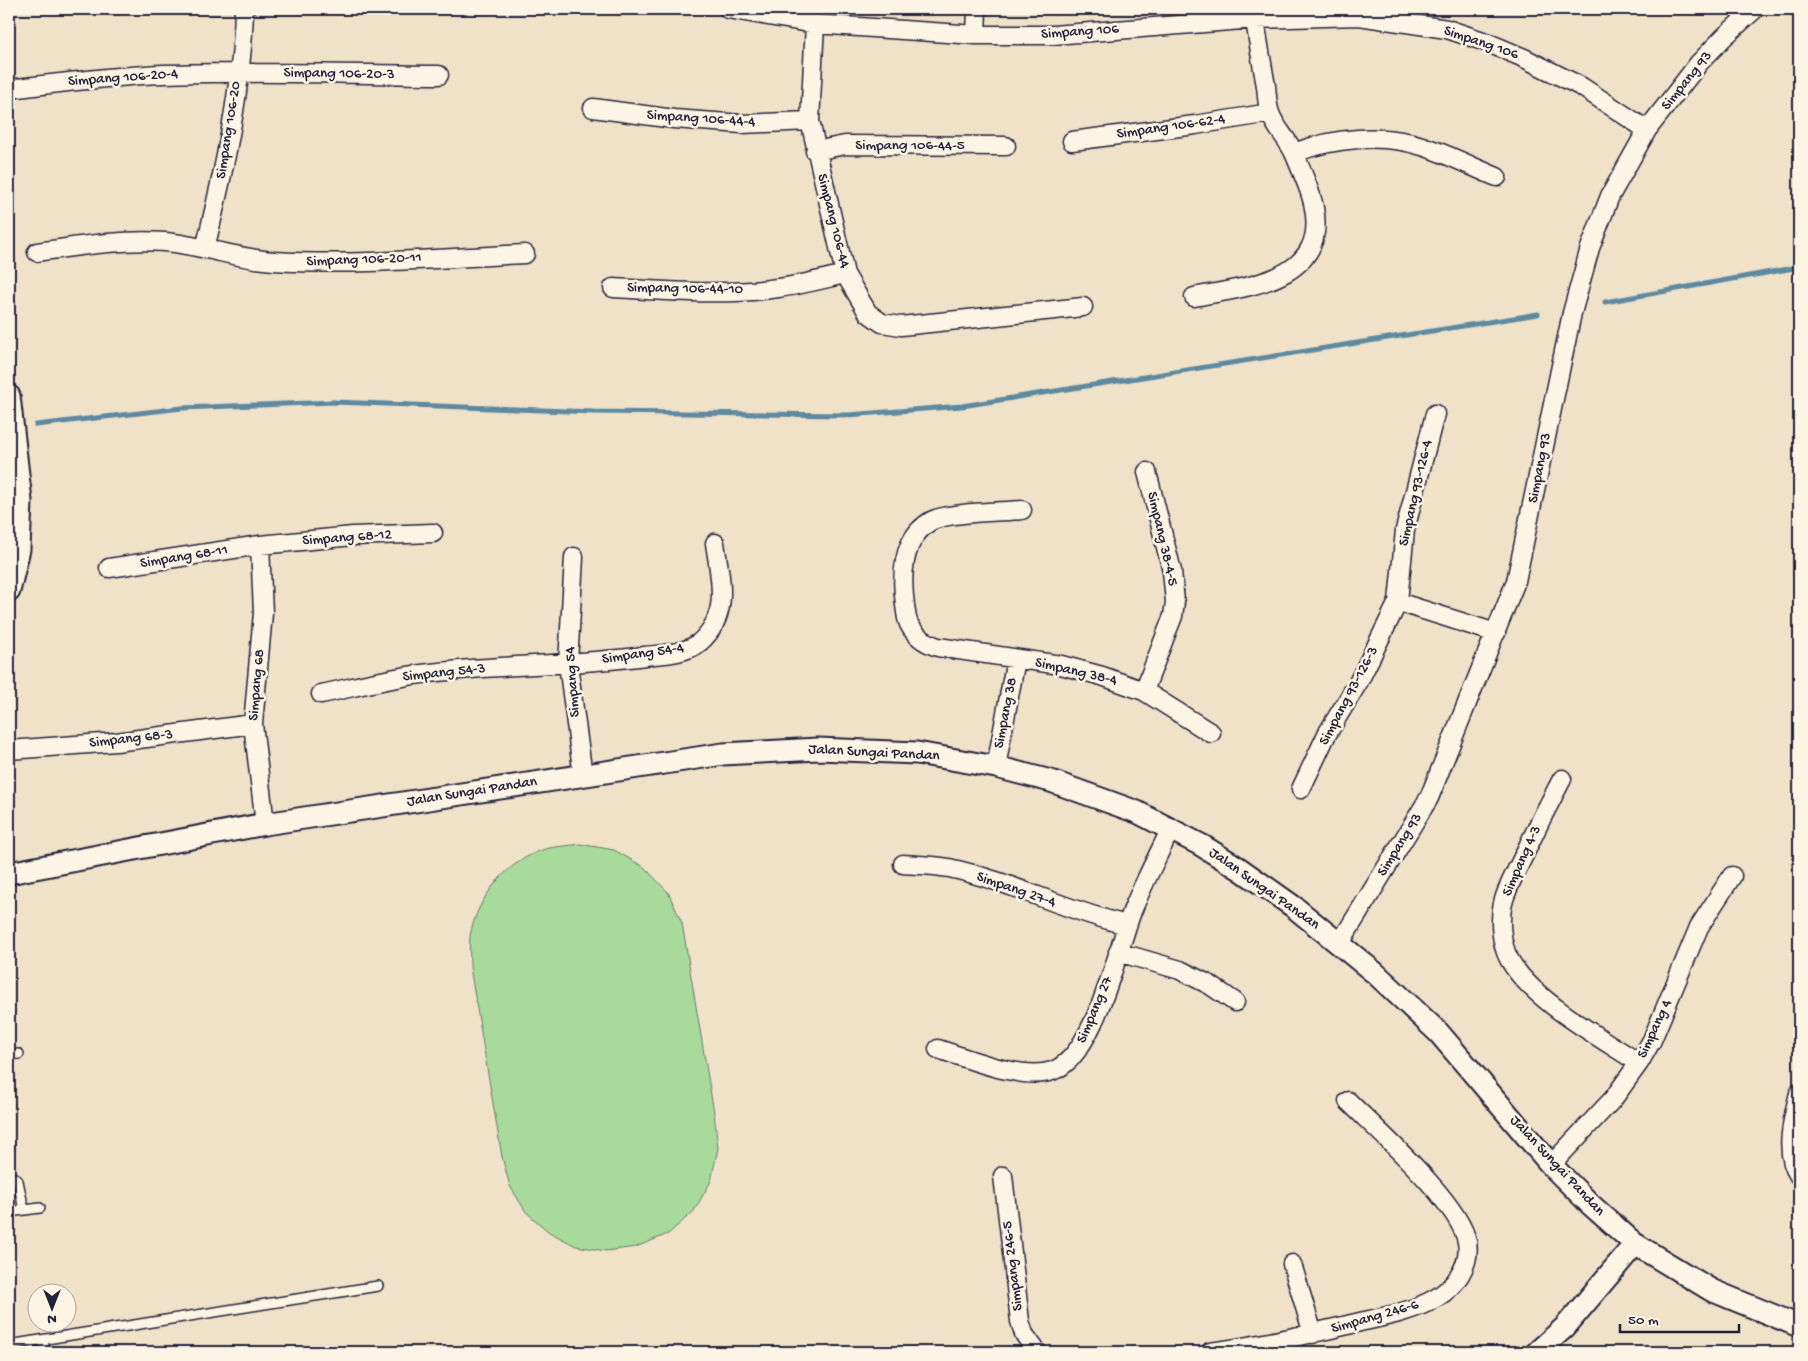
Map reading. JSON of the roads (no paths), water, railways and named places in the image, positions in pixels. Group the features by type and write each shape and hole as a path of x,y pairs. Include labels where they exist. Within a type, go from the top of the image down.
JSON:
{"street":[{"name":"Simpang 106-20","path":"205,249 225,165 238,73 244,9"},
{"name":"Simpang 106","path":"728,9 815,24 976,35 1053,35 1359,12 1447,29 1524,58 1582,88 1647,130"},
{"path":"976,35 977,9"},
{"name":"Simpang 93","path":"1340,943 1429,798 1516,581 1572,313 1584,266 1610,196 1647,130 1699,63 1755,9"},
{"path":"1194,297 1266,283 1282,276 1295,267 1305,256 1313,242 1314,208 1294,153 1270,113 1255,19"},
{"name":"Simpang 106-44","path":"815,24 810,121 815,151 846,274 868,314 891,325 914,326 1083,307"},
{"name":"Simpang 106-20-3","path":"238,73 439,75"},
{"name":"Simpang 106-20-4","path":"9,89 86,79 162,74 238,73"},
{"name":"Simpang 106-44-4","path":"593,108 674,119 742,124 810,121"},
{"name":"Simpang 106-62-4","path":"1072,141 1270,113"},
{"path":"1294,153 1313,146 1336,141 1357,139 1393,140 1423,146 1496,178"},
{"name":"Simpang 106-44-5","path":"815,151 846,145 1006,146"},
{"name":"Simpang 106-20-11","path":"37,252 116,241 166,242 244,258 301,262 350,262 524,254"},
{"name":"Simpang 106-44-10","path":"613,288 680,292 740,291 785,287 846,274"},
{"path":"9,396 21,501 19,549 9,591"},
{"name":"Simpang 93-126-4","path":"1398,602 1405,530 1435,414"},
{"name":"Simpang 38-4-5","path":"1144,691 1173,616 1175,602 1172,571 1147,472"},
{"name":"Simpang 38-4","path":"1022,510 945,516 931,521 914,536 909,546 903,578 903,592 908,622 920,638 938,647 1061,666 1102,676 1144,691 1211,734"},
{"name":"Simpang 68-12","path":"260,545 353,536 434,533"},
{"name":"Simpang 54-4","path":"568,664 687,650 699,643 715,622 722,598 715,542"},
{"name":"Simpang 68-11","path":"108,568 260,545"},
{"name":"Simpang 68","path":"260,545 263,613 253,724 266,824"},
{"name":"Simpang 54","path":"574,558 568,664 582,776"},
{"path":"1398,602 1496,633"},
{"name":"Simpang 93-126-3","path":"1301,789 1327,734 1359,681 1398,602"},
{"name":"Simpang 38","path":"996,767 1016,659"},
{"name":"Simpang 54-3","path":"321,694 422,674 568,664"},
{"name":"Simpang 68-3","path":"9,750 116,742 253,724"},
{"name":"Jalan Sungai Pandan","path":"9,873 266,824 723,754 818,749 917,753 996,767 1051,780 1137,812 1201,845 1240,869 1294,907 1375,973 1438,1033 1551,1165 1591,1205 1635,1244 1711,1290 1799,1326"},
{"name":"Simpang 4-3","path":"1562,779 1517,868 1503,903 1502,923 1505,947 1518,973 1541,996 1639,1063"},
{"name":"Simpang 27","path":"938,1049 1012,1071 1028,1073 1052,1071 1065,1064 1076,1053 1086,1038 1134,907 1170,830"},
{"name":"Simpang 27-4","path":"903,864 948,868 986,879 1099,919 1127,925"},
{"name":"Simpang 4","path":"1551,1165 1612,1099 1639,1063 1652,1040 1699,927 1732,876"},
{"path":"1118,952 1180,970 1210,984 1236,1002"},
{"path":"1799,1093 1792,1127 1791,1151 1793,1163 1799,1176"},
{"name":"Simpang 246-6","path":"1210,1352 1313,1334 1413,1308 1435,1298 1449,1288 1459,1277 1468,1254 1467,1240 1443,1198 1348,1101"},
{"name":"Simpang 246-5","path":"1003,1176 1020,1321 1024,1334 1036,1352"},
{"path":"1537,1352 1565,1327 1635,1244"},
{"path":"1292,1264 1313,1334"}],"lane":[{"path":"9,1055 19,1054"},
{"path":"9,1178 15,1178 18,1182 24,1210"},
{"path":"9,1212 40,1208"},
{"path":"9,1345 378,1286"},
{"path":"43,1340 45,1352"}],"waterway":[{"path":"1605,302 1799,267"},
{"path":"36,425 182,408 334,402 594,412 848,415 962,406 1538,314"}]}
